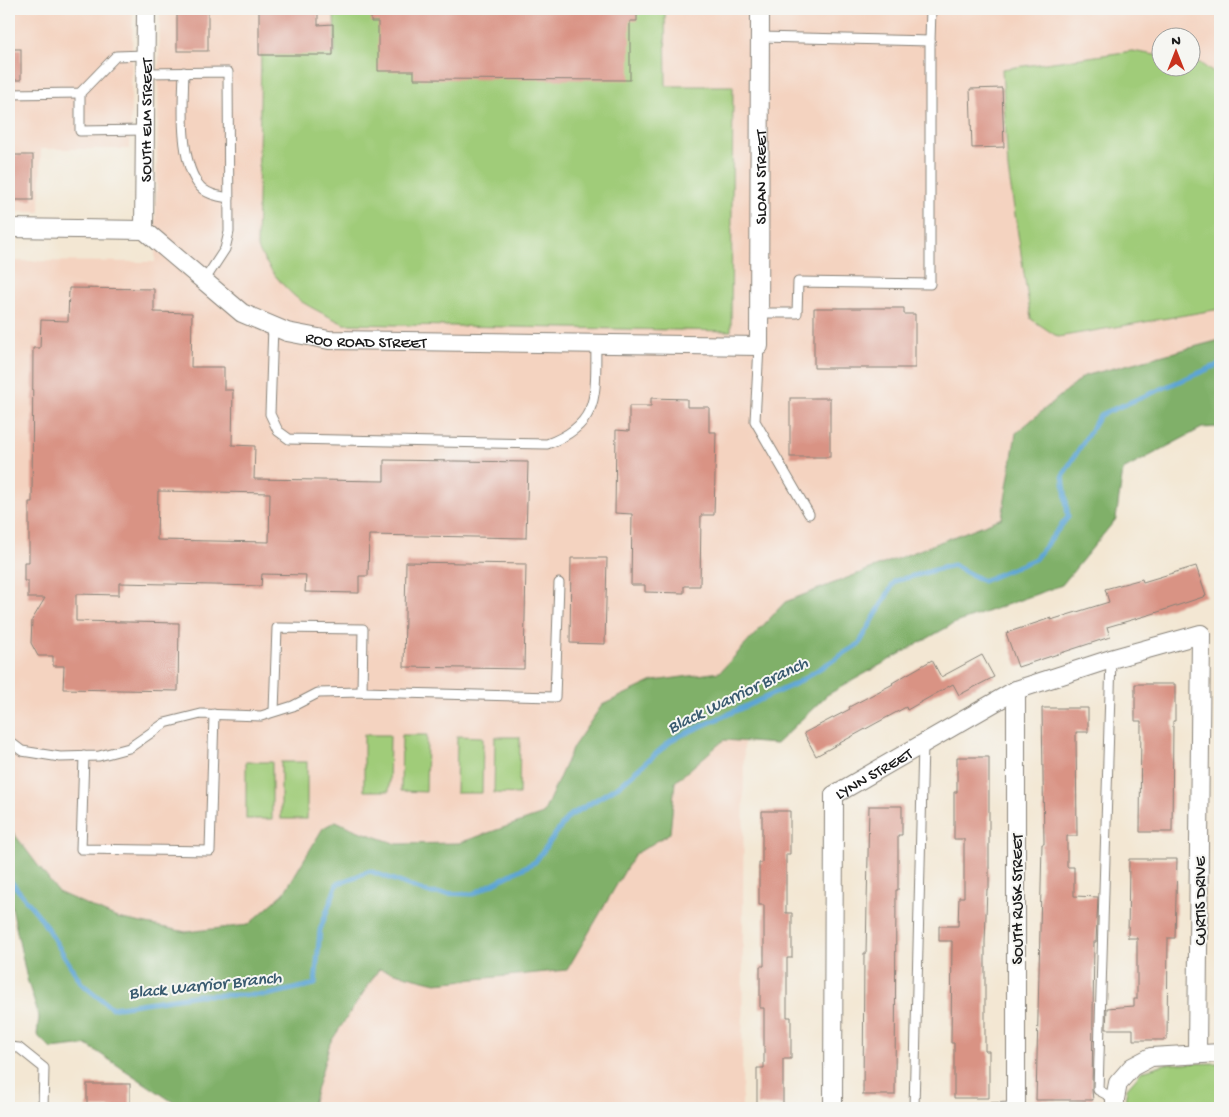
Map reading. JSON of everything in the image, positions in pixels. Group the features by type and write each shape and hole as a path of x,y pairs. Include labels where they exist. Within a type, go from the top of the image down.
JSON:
{"street":[{"name":"SOUTH ELM STREET","path":"144,230 146,9"},
{"name":"SLOAN STREET","path":"759,346 760,9"},
{"path":"9,228 144,230"},
{"name":"ROO ROAD STREET","path":"144,230 242,313 287,332 329,340 759,346"},
{"name":"LYNN STREET","path":"833,1108 834,795 1016,690 1111,659 1201,634"},
{"name":"CURTIS DRIVE","path":"1197,1053 1201,634"},
{"name":"SOUTH RUSK STREET","path":"1016,690 1016,1108"},
{"path":"1115,1104 1118,1083 1132,1067 1151,1057 1220,1053"}],"lane":[{"path":"759,313 798,313 798,282 930,284 931,9"},
{"path":"760,38 930,41"},
{"path":"145,54 116,56 80,93 80,131 146,130"},
{"path":"184,72 184,131 187,156 192,171 198,184 205,190 213,195 229,198"},
{"path":"146,73 228,72 229,232 225,249 204,281"},
{"path":"9,94 80,93"},
{"path":"273,326 270,414 278,431 289,439 548,444 564,438 578,428 588,414 595,398 596,343"},
{"path":"759,346 755,421 809,514"},
{"path":"9,741 22,751 60,757 98,756 129,748 165,723 201,714 261,716 293,706 318,693 362,692 555,697 558,583"},
{"path":"274,711 276,628 363,629 362,692"},
{"path":"1111,659 1098,1090 1115,1104"},
{"path":"84,756 81,848 210,851 214,714"},
{"path":"914,1108 923,744"},
{"path":"9,1048 19,1048 44,1068 43,1108"},
{"path":"978,1108 1016,1108"}],"shaded area":[{"path":"9,9 133,9 130,149 41,149 40,212 9,212"},
{"path":"160,9 1220,9 1220,364 1064,475 744,734 742,1108 292,1108 9,884 9,261 155,262"}],"green space":[{"path":"334,9 665,9 666,86 733,86 731,331 344,324 302,302 276,277 257,247 261,55 335,54"},
{"path":"1132,51 1152,54 1152,78 1202,78 1202,64 1220,78 1220,309 1058,337 1031,319 1008,169 1002,69"},
{"path":"1220,340 1220,427 1202,428 1123,470 1116,519 1062,585 953,624 827,695 776,744 724,740 675,782 670,833 634,855 567,970 436,983 379,969 330,1043 311,1108 182,1108 87,1045 51,1049 37,1035 39,1017 27,979 9,894 9,827 58,892 117,918 186,932 248,925 284,893 323,828 336,821 397,844 459,843 543,814 573,747 602,705 653,681 720,672 785,602 1002,518 1016,433 1084,376"},
{"path":"364,735 390,735 389,791 364,791"},
{"path":"402,735 427,735 426,792 401,791"},
{"path":"457,736 483,737 482,793 456,793"},
{"path":"495,737 520,737 519,794 494,793"},
{"path":"246,762 272,762 272,819 246,819"},
{"path":"281,762 307,762 307,819 281,819"},
{"path":"1220,1063 1220,1108 1124,1108 1127,1088 1142,1071 1165,1064"}],"building":[{"path":"177,9 208,9 208,51 177,51"},
{"path":"259,9 318,9 318,25 333,24 333,55 259,55"},
{"path":"371,9 637,9 637,21 630,21 630,80 414,79 414,71 378,71 378,22 371,22"},
{"path":"9,49 21,49 21,80 9,80"},
{"path":"1002,88 1004,147 972,148 970,89"},
{"path":"9,155 33,155 33,200 9,200"},
{"path":"69,288 154,289 154,312 192,313 191,367 224,367 224,390 233,390 232,445 255,446 254,479 384,481 384,460 528,462 526,538 369,535 368,576 359,576 359,593 305,592 306,575 262,574 261,586 119,583 119,595 76,594 76,621 179,623 178,691 63,689 64,666 53,666 53,656 38,656 31,643 32,620 45,598 28,598 28,581 24,581 24,562 29,562 29,502 32,502 33,348 40,348 41,320 68,321","holes":["158,491 270,493 269,542 157,540"]},
{"path":"814,308 904,308 904,314 915,314 915,368 814,368"},
{"path":"651,398 687,399 687,407 709,407 709,432 716,432 714,515 701,515 700,586 684,586 684,593 645,592 645,585 631,585 632,514 615,513 616,430 629,431 629,406 651,406"},
{"path":"790,398 830,398 830,457 790,457"},
{"path":"571,558 607,558 605,644 570,643"},
{"path":"406,562 526,564 524,669 404,667"},
{"path":"1196,566 1206,596 1107,627 1110,637 1018,667 1006,633 1109,602 1105,589 1142,579 1143,582"},
{"path":"982,655 994,677 959,695 953,684 907,710 906,707 816,756 804,733 850,709 849,707 893,684 932,660 941,677"},
{"path":"1135,684 1175,684 1172,832 1140,832 1141,721 1135,721"},
{"path":"1042,708 1088,708 1088,732 1076,732 1077,836 1067,836 1067,867 1074,867 1074,896 1098,897 1096,942 1094,942 1093,1100 1036,1100 1042,844 1044,844"},
{"path":"957,757 989,757 989,889 987,889 985,942 985,1051 989,1051 989,1098 954,1098 954,1043 951,1043 952,941 939,941 939,926 958,926 959,897 964,897 964,839 954,839 954,792 957,792"},
{"path":"869,806 902,806 902,835 898,835 898,890 896,890 895,1095 863,1095 864,953 866,953"},
{"path":"762,811 790,811 790,854 786,854 786,913 792,913 792,958 787,958 787,1017 791,1017 791,1059 783,1059 783,1105 757,1105 757,1068 764,1068 764,1008 760,1008 760,966 764,966 764,905 759,905 759,863 762,863"},
{"path":"1129,859 1177,859 1175,938 1168,938 1167,1040 1133,1040 1133,1029 1106,1029 1107,1008 1134,1006 1134,999 1137,999 1137,938 1128,938"},
{"path":"87,1084 130,1084 130,1108 87,1108"}],"waterway":[{"name":"Black Warrior Branch","path":"9,879 40,917 82,984 112,1008 198,995 267,995 315,984 320,930 337,884 370,871 429,893 473,894 535,862 568,817 620,785 673,739 795,684 859,644 895,581 953,565 983,581 1035,559 1068,517 1063,475 1100,415 1220,364"}]}
